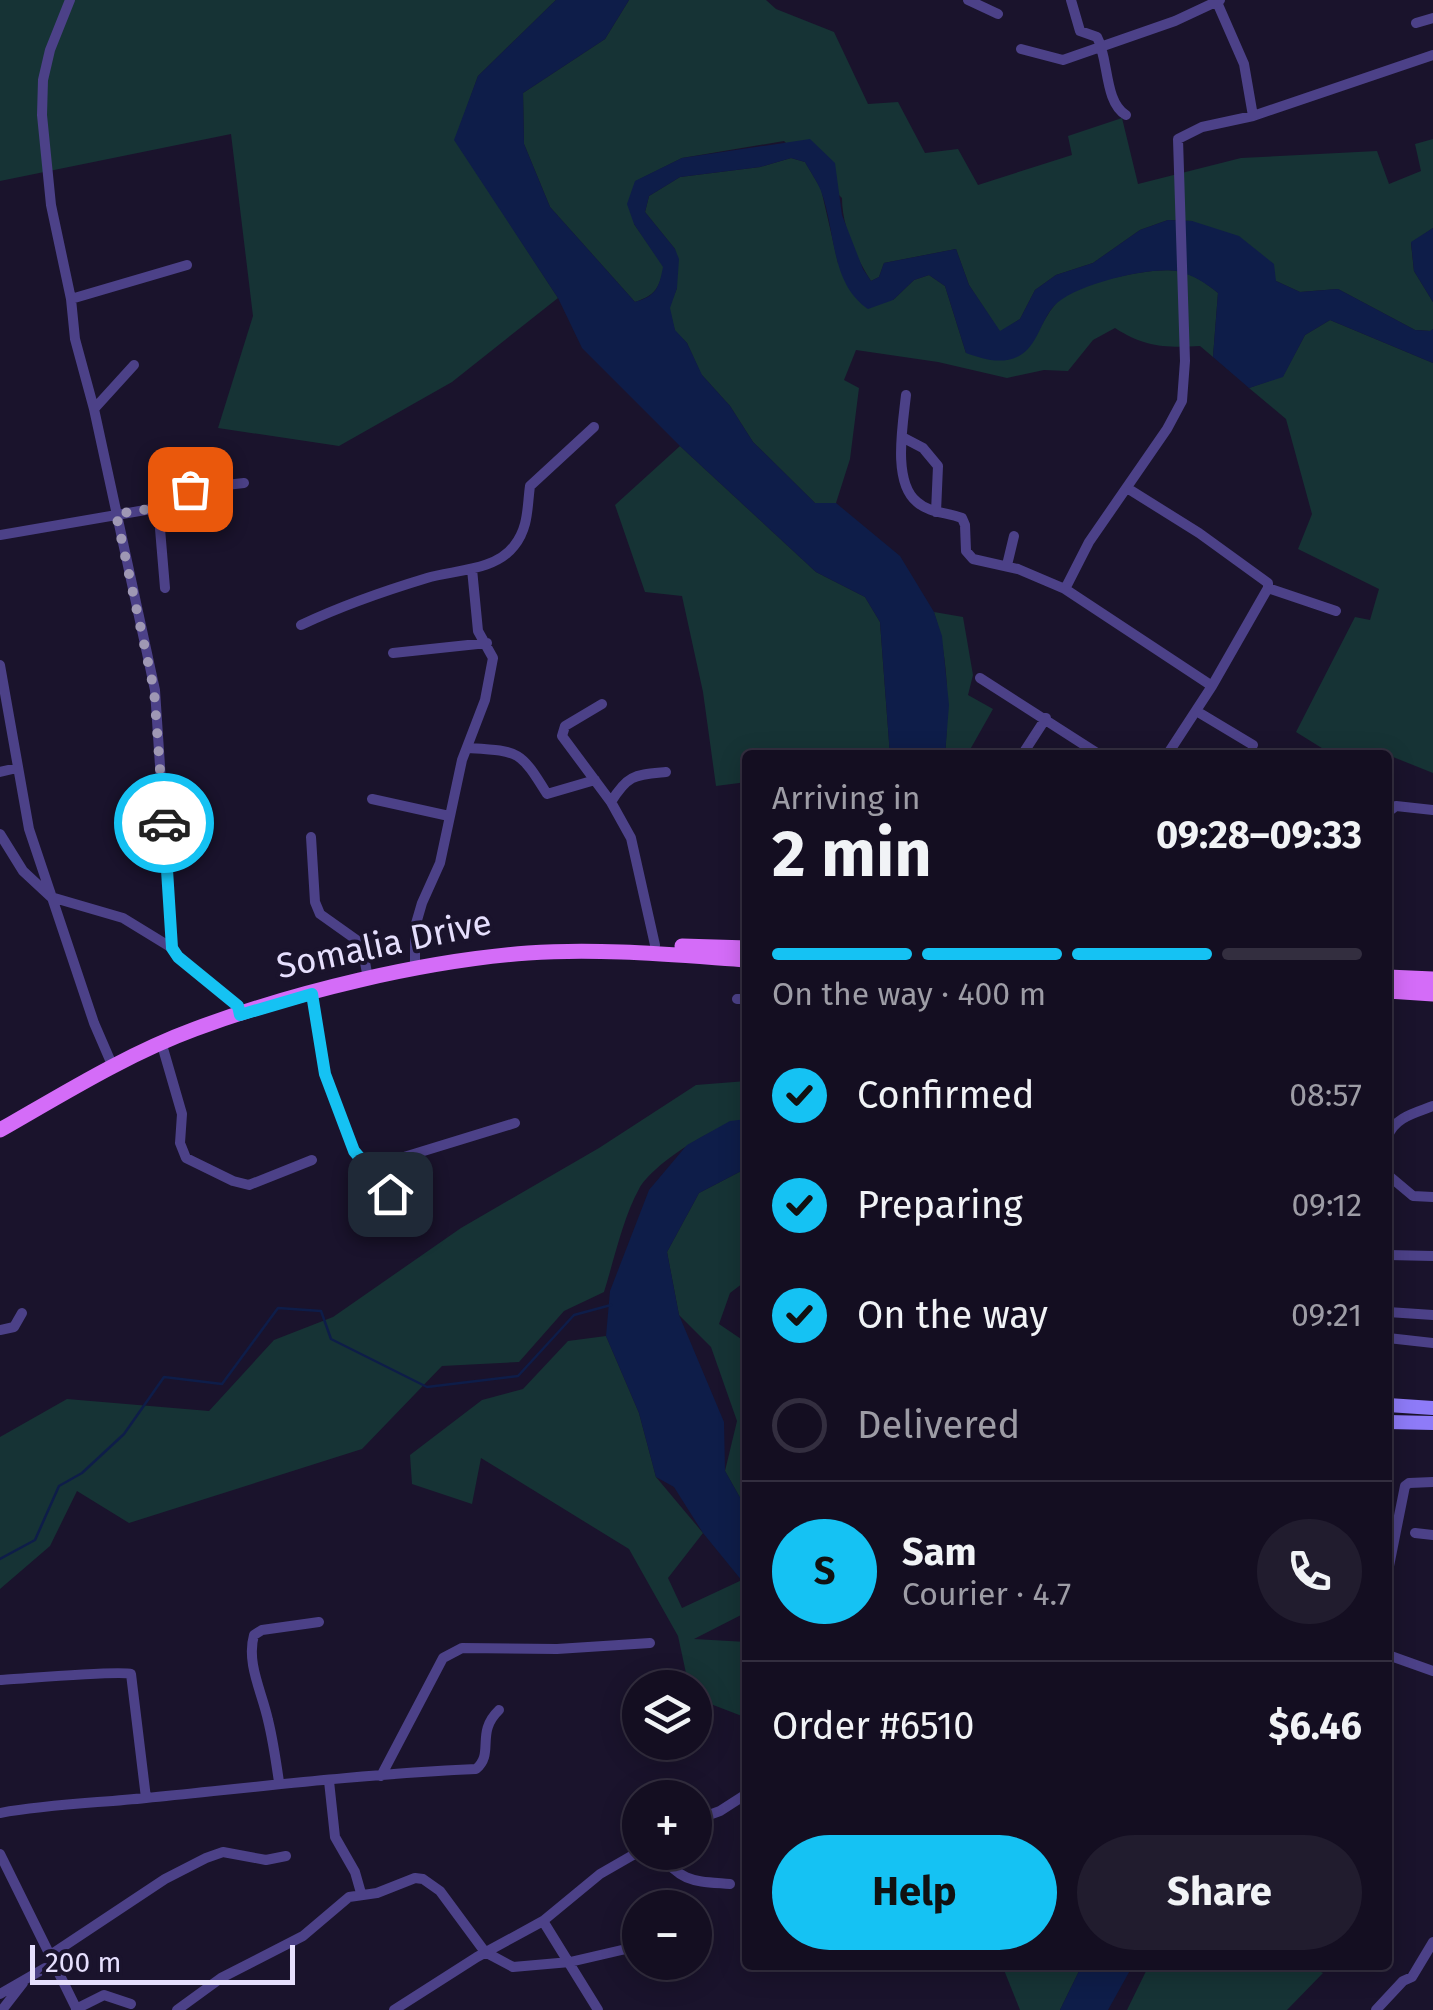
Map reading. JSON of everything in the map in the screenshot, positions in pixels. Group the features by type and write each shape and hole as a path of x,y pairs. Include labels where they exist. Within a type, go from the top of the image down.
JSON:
{"main road":[{"name":"Somalia Drive","path":"0,1119 110,1060 239,1011 367,973 445,955 593,942 742,948"},
{"name":"Somalia Drive","path":"0,1130 116,1064 239,1011 422,966 527,953 587,951 742,960"},
{"path":"1392,977 1433,979"},
{"path":"1392,991 1433,994"}],"street":[{"path":"70,0 43,80 42,115 51,205 76,338 154,690 172,948"},
{"path":"968,0 998,14"},
{"path":"1071,0 1080,31 1097,37 1102,46 1113,95 1119,111 1126,115"},
{"path":"1021,50 1063,60 1175,21 1217,0 1244,64 1254,116"},
{"path":"1416,23 1433,18"},
{"path":"1065,589 1089,542 1178,414 1182,402 1185,360 1178,139 1202,127 1254,116 1433,54"},
{"path":"71,298 187,265"},
{"path":"94,409 134,364"},
{"path":"906,395 902,480 919,504 962,518 966,551 973,559 1007,565 1065,589 1212,686"},
{"path":"301,625 340,607 428,578 472,569 499,557 514,546 528,516 530,486 594,427"},
{"path":"902,437 922,448 938,466 936,512"},
{"path":"0,536 156,508 190,489 244,483"},
{"path":"1127,488 1265,580 1268,588"},
{"path":"156,508 165,588"},
{"path":"1007,565 1014,536"},
{"path":"415,962 415,927 440,863 449,816 489,685 493,658 478,631 472,569"},
{"path":"1268,588 1336,611"},
{"path":"1171,750 1198,712 1268,588"},
{"path":"393,653 486,643"},
{"path":"0,665 30,829 50,897 110,1060"},
{"path":"980,678 1093,750"},
{"path":"602,704 562,731 566,742 612,802 636,851 655,945"},
{"path":"1198,712 1253,745"},
{"path":"1025,750 1046,718"},
{"path":"468,748 504,750 520,756 547,794 596,780"},
{"path":"0,772 18,768"},
{"path":"612,802 620,787 633,776 666,772"},
{"path":"372,799 449,816"},
{"path":"1392,809 1396,806 1433,810"},
{"path":"0,834 23,871 50,897 123,918 172,948 239,1011"},
{"path":"311,836 320,914 358,940 367,973"},
{"path":"312,994 325,1074 360,1158 378,1164 515,1123"},
{"path":"162,1045 182,1114 182,1151 191,1162 250,1186 312,1160"},
{"path":"1392,1126 1433,1106"},
{"path":"408,1156 426,1200"},
{"path":"378,1164 402,1224"},
{"path":"1392,1179 1413,1196 1433,1197"},
{"path":"1392,1255 1433,1256"},
{"path":"1392,1312 1433,1315"},
{"path":"0,1330 14,1327 22,1313"},
{"path":"1392,1338 1433,1343"},
{"path":"1392,1405 1433,1408"},
{"path":"1392,1422 1433,1422"},
{"path":"1392,1551 1405,1486 1433,1482"},
{"path":"1414,1533 1433,1535"},
{"path":"279,1782 267,1715 255,1676 254,1634 320,1622"},
{"path":"382,1776 443,1658 452,1651 650,1643"},
{"path":"1392,1657 1433,1672"},
{"path":"0,1680 131,1674 146,1798"},
{"path":"0,1813 42,1805 146,1798 279,1782 476,1770 484,1758 486,1729 500,1710"},
{"path":"328,1780 335,1837 356,1872 361,1893"},
{"path":"712,1814 742,1797"},
{"path":"52,1954 165,1879 206,1858 223,1852 266,1860 286,1856"},
{"path":"0,1854 77,2009 104,1994 131,2004"},
{"path":"396,2010 543,1920 622,1861"},
{"path":"671,1870 690,1881 730,1884"},
{"path":"178,2010 220,1978 303,1936 343,1901 361,1893 378,1893 415,1878 440,1891 485,1952 513,1967 570,1962 622,1950"},
{"path":"543,1920 598,2010"},
{"path":"1376,2010 1412,1976 1433,1942"},
{"path":"0,1994 45,1968"},
{"path":"2,2010 26,1978"}],"green space":[{"path":"0,0 556,0 478,76 455,140 558,298 452,382 339,446 218,428 253,316 231,134 0,181"},
{"path":"629,0 766,0 776,9 834,32 868,104 898,102 925,153 958,149 978,185 1072,155 1068,136 1122,118 1138,184 1241,158 1377,151 1389,184 1421,171 1415,144 1433,139 1433,228 1411,243 1414,271 1433,302 1433,329 1415,330 1338,289 1300,292 1276,281 1192,221 1168,220 1140,230 1093,263 1056,275 1035,290 1020,319 1000,332 969,285 956,249 884,263 879,277 871,281 851,241 842,198 784,141 682,158 636,181 634,224 664,267 656,290 635,302 550,207 524,144 523,93 605,39"},
{"path":"791,158 805,162 821,189 838,263 893,300 914,280 929,275 945,286 966,353 1034,339 1056,303 1077,289 1120,276 1165,270 1193,276 1218,293 1213,357 1200,346 1156,345 1115,328 1093,340 1068,371 1044,370 1007,378 938,362 856,350 844,380 859,388 850,459 836,503 815,503 753,442 730,406 701,374 687,343 675,331 669,308 677,288 675,249 645,212 649,196 680,177 760,167"},
{"path":"1330,320 1433,363 1433,773 1392,757 1392,750 1325,750 1296,732 1355,617 1370,620 1379,589 1298,549 1312,514 1286,419 1249,388 1283,376 1305,335"},
{"path":"680,446 816,572 865,597 880,622 890,750 742,750 742,783 716,786 703,692 682,596 645,592 615,505"},
{"path":"934,612 963,617 973,675 968,695 993,709 970,750 945,750 947,682"},
{"path":"742,1081 742,1120 687,1146 646,1179 628,1213 604,1292 564,1311 519,1362 442,1366 362,1449 129,1523 77,1491 50,1546 0,1589 0,1437 67,1399 209,1411 274,1340 333,1317 461,1228 599,1148 696,1085"},
{"path":"742,1171 742,1284 730,1293 719,1324 742,1340 742,1501 725,1471 737,1421 711,1347 679,1315 667,1252 699,1193"},
{"path":"606,1336 639,1413 656,1477 703,1533 668,1578 682,1608 742,1580 742,1615 694,1639 742,1642 742,1716 712,1705 712,1670 685,1670 678,1636 629,1549 481,1458 472,1504 412,1484 410,1455 482,1400 523,1389 568,1341"},
{"path":"1004,1970 1080,1970 1060,2010 1020,2010"},
{"path":"1147,1970 1323,1973 1287,2010 1127,2010"}],"water":[{"path":"556,0 629,0 605,39 523,93 524,144 550,207 635,302 655,290 663,267 634,224 627,204 635,181 682,158 810,139 835,163 842,215 871,281 879,277 884,263 956,249 969,285 1000,331 1020,319 1035,290 1056,275 1093,263 1140,230 1168,220 1192,221 1239,236 1274,264 1276,281 1300,292 1338,289 1415,330 1433,329 1433,363 1330,320 1305,335 1283,377 1249,388 1213,357 1218,293 1188,275 1165,270 1112,279 1077,291 1054,306 1025,352 1006,360 985,359 966,353 945,286 929,275 914,280 893,300 868,309 856,298 840,271 826,206 805,162 791,158 760,167 680,177 649,196 645,212 679,259 677,288 670,308 675,330 687,343 702,375 730,406 753,442 815,503 836,503 900,556 934,612 942,636 949,705 945,750 890,750 880,622 865,597 816,572 680,446 582,348 558,298 454,140 478,76"},
{"path":"1433,228 1433,302 1414,271 1411,242"},
{"path":"742,1120 742,1171 699,1193 667,1252 679,1315 724,1422 725,1471 742,1501 742,1581 703,1533 674,1487 656,1477 639,1413 606,1336 610,1291 649,1190 687,1145 730,1121"},
{"path":"1080,1970 1130,1970 1108,2010 1060,2010"}],"waterway":[{"path":"0,1559 35,1540 59,1486 82,1473 124,1434 164,1377 222,1384 278,1308 321,1311 331,1339 427,1387 518,1376 574,1315 611,1305"}],"way so far":[{"path":"164,823 154,690 116,514 156,508 190,489"}],"route":[{"path":"164,823 172,948 238,1006 240,1015 312,994 325,1074 354,1151 360,1158 378,1164 390,1194"}]}
